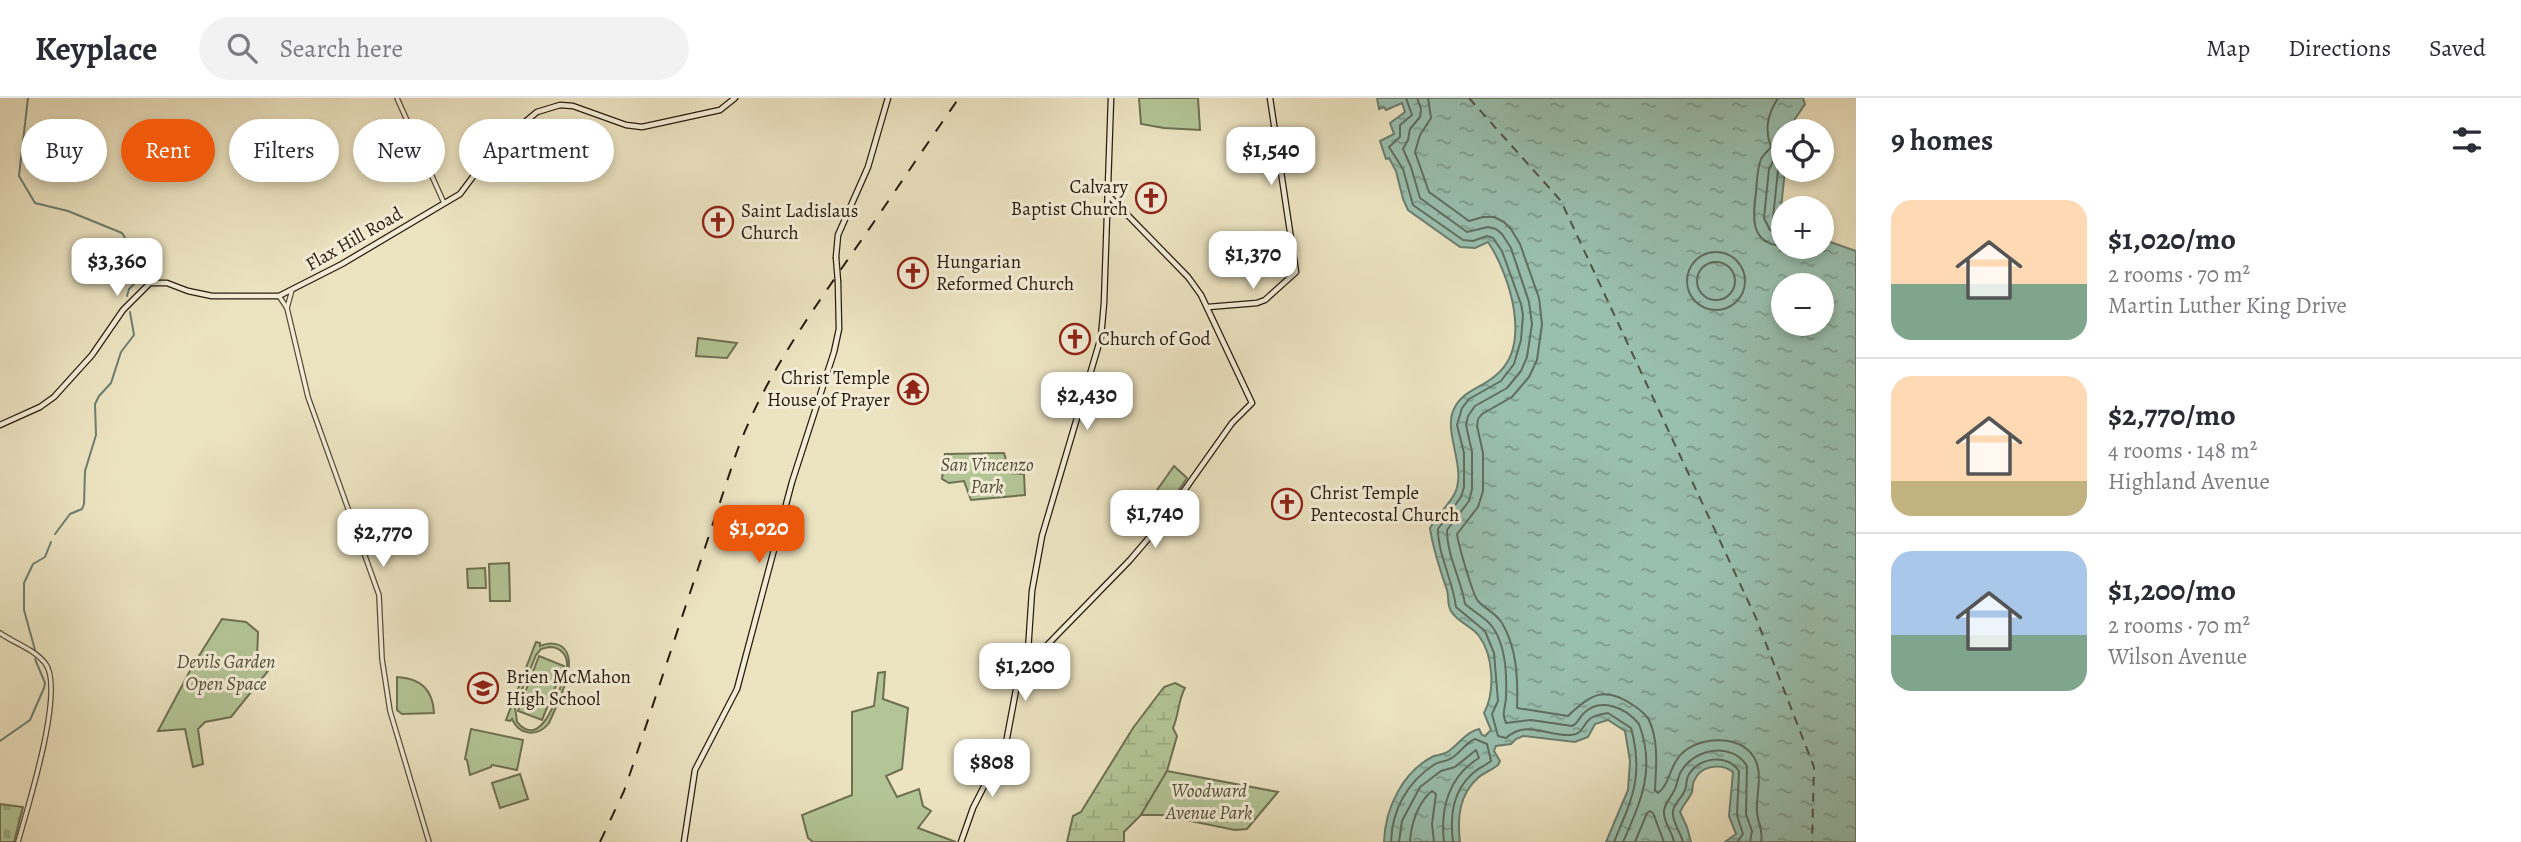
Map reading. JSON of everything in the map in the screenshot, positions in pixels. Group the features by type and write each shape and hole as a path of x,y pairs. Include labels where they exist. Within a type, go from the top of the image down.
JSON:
{"main road":[{"name":"Flax Hill Road","path":"0,425 40,407 54,397 92,355 126,307 150,283 167,283 212,296 279,296 464,191 481,165 504,139 534,114 559,105 573,106 626,125 642,127 720,110 735,98"},
{"path":"684,842 695,770 703,750 737,689 792,482 835,352 839,329 836,257 838,235 868,167 888,98"},
{"path":"1027,667 1032,591 1042,536 1101,337 1111,98"},
{"path":"1208,307 1265,300 1296,272 1270,98"},
{"path":"961,842 973,808 1006,743 1018,674 1159,526 1232,422 1252,403 1208,307 1188,277 1108,195"}],"street":[{"path":"397,98 444,203"},
{"path":"287,308 292,290"},
{"path":"279,296 287,308 308,397 379,595 382,659 390,711 429,842"},
{"path":"0,633 44,661 51,677 48,728 18,842"}],"green space":[{"path":"1139,98 1198,98 1200,130 1141,124"},
{"path":"698,338 737,343 727,358 696,356"},
{"name":"San Vincenzo Park","path":"1004,453 1010,473 1024,474 1025,495 971,500 964,481 949,483 942,479 945,454"},
{"path":"1174,466 1187,478 1164,512 1150,500"},
{"path":"509,563 510,601 490,601 489,564"},
{"path":"485,568 486,588 468,588 467,569"},
{"name":"Devils Garden Open Space","path":"222,619 246,622 258,632 257,658 268,671 231,717 205,722 198,729 203,764 193,767 185,729 158,731 192,667"},
{"path":"536,642 540,643 540,646 550,643 561,646 567,652 568,672 549,723 539,731 529,733 519,728 512,719 506,720","holes":["549,647 563,652 567,667 550,713 535,729 527,730 517,722 515,707 536,655 541,649"]},
{"path":"539,656 564,666 542,720 518,711"},
{"path":"885,672 883,699 908,708 902,769 886,776 897,797 919,789 923,806 931,811 918,828 956,842 813,842 808,838 802,815 852,795 852,712 874,706 878,673"},
{"path":"397,677 424,686 431,697 434,713 402,714 397,710"},
{"path":"1175,683 1185,688 1173,728 1177,736 1167,771 1141,815 1124,832 1124,842 1067,842 1073,816 1081,812 1133,728 1164,687"},
{"path":"471,729 523,740 517,770 492,765 470,775 465,759"},
{"name":"Woodward Avenue Park","path":"1167,771 1278,792 1247,829 1235,830 1161,815 1141,815"},
{"path":"520,774 528,799 500,808 492,783"},
{"path":"0,804 23,807 14,842 0,842"}],"water":[{"path":"1377,98 1803,98 1805,104 1795,119 1771,119 1771,182 1784,182 1782,196 1771,196 1771,259 1834,259 1834,243 1856,251 1856,842 1725,842 1736,834 1729,816 1733,772 1723,767 1711,767 1697,776 1692,792 1680,812 1691,842 1606,842 1628,790 1630,761 1625,731 1608,720 1595,724 1588,737 1575,742 1523,736 1511,744 1496,746 1494,751 1500,761 1498,765 1479,777 1463,799 1459,815 1460,842 1384,842 1392,804 1413,771 1434,756 1447,752 1470,733 1479,729 1485,736 1491,730 1484,713 1491,685 1488,654 1479,636 1450,609 1430,528 1455,493 1458,484 1451,432 1455,406 1464,396 1489,381 1507,363 1515,330 1510,291 1488,242 1475,248 1460,247 1408,210 1396,171 1389,158 1386,159 1380,141 1394,134 1390,123 1405,112 1402,103 1386,110 1384,107 1379,109"}],"waterway":[{"path":"28,98 19,176 35,203 68,211 122,233 133,251 135,283 127,296"},
{"path":"55,534 70,514 82,509 84,504 85,471 96,435 95,404 111,383 121,352 134,335 130,312"},
{"path":"35,650 24,610 24,583 33,564 45,557 51,542"},
{"path":"0,741 30,720 44,688 45,683 35,659"}],"ferry route":[{"path":"1469,98 1561,201 1756,618 1814,767 1812,842"}],"railway":[{"path":"600,842 624,791 736,454 759,400 804,324 959,98"}],"place":[{"name":"Calvary Baptist Church","path":"1151,198"},
{"name":"Saint Ladislaus Church","path":"718,222"},
{"name":"Hungarian Reformed Church","path":"913,273"},
{"name":"Church of God","path":"1075,339"},
{"name":"Christ Temple House of Prayer","path":"913,389"},
{"name":"Christ Temple Pentecostal Church","path":"1287,504"},
{"name":"Brien McMahon High School","path":"483,688"}]}
